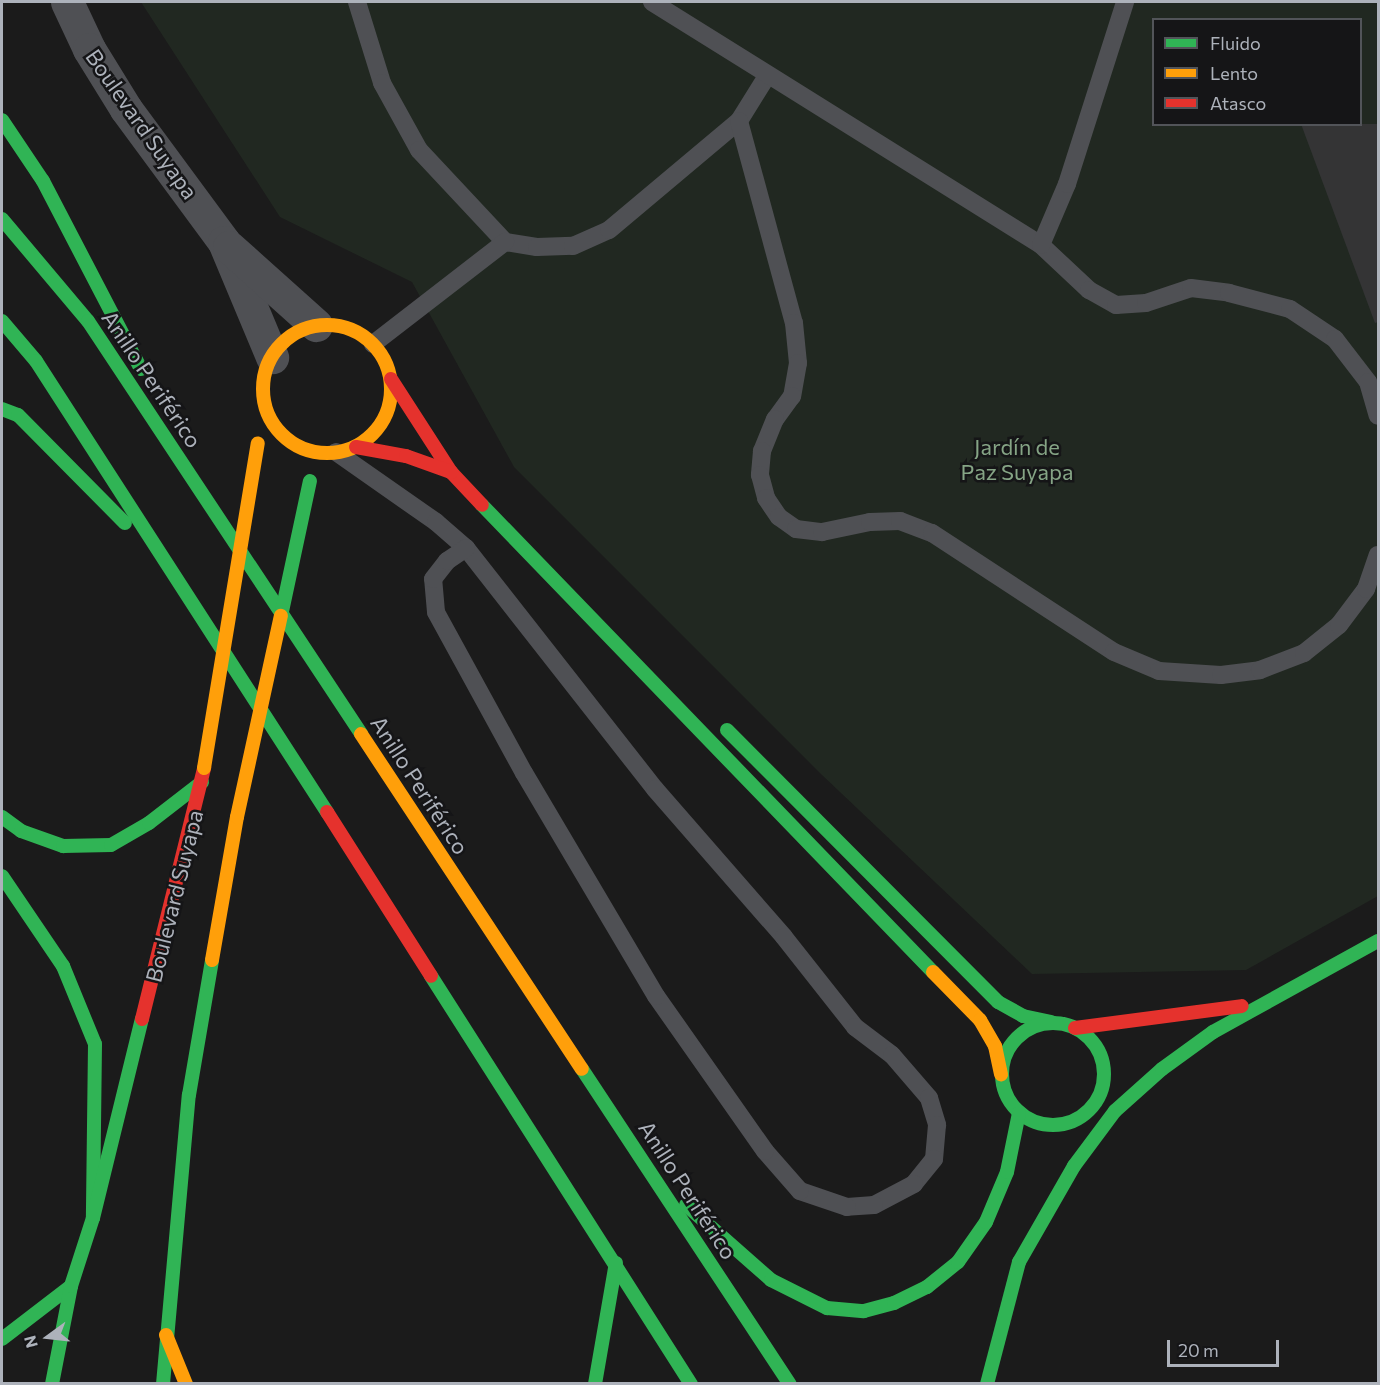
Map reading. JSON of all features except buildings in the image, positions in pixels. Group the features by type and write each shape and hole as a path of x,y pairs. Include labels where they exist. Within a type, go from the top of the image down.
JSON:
{"main road":[{"path":"2,120 43,181 116,317 195,482"},
{"name":"Anillo Periférico","path":"2,219 88,321 790,1383"},
{"path":"2,321 36,361 176,575 691,1383"},
{"path":"391,379 391,399 384,418 372,435 356,447 336,453 316,452 283,435 265,402 265,371 283,342 316,325 337,325 373,344 391,379 452,472 621,653 980,1020 995,1046 1006,1095 1019,1113 1034,1122 1052,1126 1070,1124 1086,1115 1099,1099 1105,1079 1102,1058 1092,1040 1076,1028"},
{"name":"Boulevard Suyapa","path":"52,1383 71,1286 93,1218 202,783 265,402"},
{"path":"2,409 18,415 176,575"},
{"path":"356,447 406,456 452,472"},
{"name":"Boulevard Suyapa","path":"163,1383 189,1095 237,817 316,452"},
{"path":"621,653 647,655"},
{"path":"714,717 998,1002 1023,1016 1076,1028 1131,1023 1268,1001"},
{"path":"2,817 21,831 63,846 111,845 149,823 202,783"},
{"path":"2,876 63,966 95,1044 93,1218"},
{"path":"987,1383 1019,1262 1074,1166 1115,1112 1143,1086 1213,1032 1378,941"},
{"path":"1001,1074 1005,1055 1016,1038 1031,1027 1051,1022"},
{"path":"1131,1023 1144,1035"},
{"path":"1143,1086 1151,1061"},
{"path":"1086,1115 1115,1112"},
{"path":"653,1175 771,1280 827,1308 864,1311 894,1303 927,1287 958,1262 990,1212 1007,1172 1019,1113"},
{"path":"595,1383 616,1263"},
{"path":"2,1339 71,1286"},
{"path":"166,1335 186,1383"}],"street":[{"name":"Boulevard Suyapa","path":"67,2 89,49 126,109 224,242 316,325"},
{"name":"Boulevard Suyapa","path":"224,242 272,357"}],"lane":[{"path":"357,2 382,83 419,150 505,242"},
{"path":"652,2 1041,246 1089,290 1116,305 1146,303 1191,288 1229,293 1290,309 1335,339 1368,382 1378,416"},
{"path":"1041,246 1067,184 1125,2"},
{"path":"373,344 505,242 573,246 609,230 739,121 767,76"},
{"path":"739,121 794,323 798,363 792,396 776,419 762,451 760,475 766,498 779,517 796,529 822,532 900,521 932,533 1114,652 1158,671 1210,674 1260,670 1304,653 1339,625 1366,589 1378,555"},
{"path":"336,453 436,522 466,548 655,789 784,937 855,1027 892,1055 929,1098 937,1125 934,1159 914,1184 874,1205 847,1207 800,1191 765,1151 656,996 524,773 436,612 433,579 447,561 466,548"}],"green space":[{"name":"Jardín de Paz Suyapa","path":"141,2 1378,2 1378,896 1246,970 1032,974 822,775 514,467 412,282 280,217"}],"traffic: fast":[{"path":"2,120 43,181 141,369"},
{"path":"2,219 88,321 361,734"},
{"path":"2,321 36,361 327,812"},
{"path":"2,409 18,415 125,523"},
{"path":"281,616 310,481"},
{"path":"482,505 933,972"},
{"path":"727,730 998,1002 1023,1016 1051,1022"},
{"path":"2,817 21,831 63,846 111,845 149,823 202,782"},
{"path":"2,876 63,966 95,1044 93,1218"},
{"path":"1115,1111 1162,1069 1213,1032 1378,941"},
{"path":"163,1384 189,1095 212,960"},
{"path":"431,976 691,1384"},
{"path":"52,1384 71,1286 93,1218 142,1019"},
{"path":"1053,1023 1073,1027 1089,1038 1100,1054 1104,1074 1100,1094 1089,1110 1073,1121 1053,1125 1033,1121 1017,1110 1006,1094 1002,1074 1006,1054 1017,1038 1033,1027 1053,1023"},
{"path":"582,1069 790,1384"},
{"path":"987,1384 1019,1262 1074,1166 1115,1111"},
{"path":"686,1205 771,1280 827,1308 864,1311 894,1303 927,1287 958,1262 986,1222 1007,1172 1019,1113"},
{"path":"595,1384 616,1263"},
{"path":"2,1339 71,1286"}],"traffic: slow":[{"path":"327,325 351,330 372,344 386,365 391,389 386,413 372,434 351,448 327,453 303,448 282,434 268,413 263,389 268,365 282,344 303,330 327,325"},
{"path":"204,768 258,443"},
{"path":"237,817 281,616"},
{"path":"361,734 582,1069"},
{"path":"212,960 237,817"},
{"path":"933,972 980,1020 995,1046 1001,1074"},
{"path":"166,1335 186,1384"}],"traffic: jam":[{"path":"391,379 451,472 482,505"},
{"path":"356,447 406,456 451,472"},
{"path":"142,1019 204,768"},
{"path":"327,812 431,976"},
{"path":"1075,1028 1242,1006"}]}
